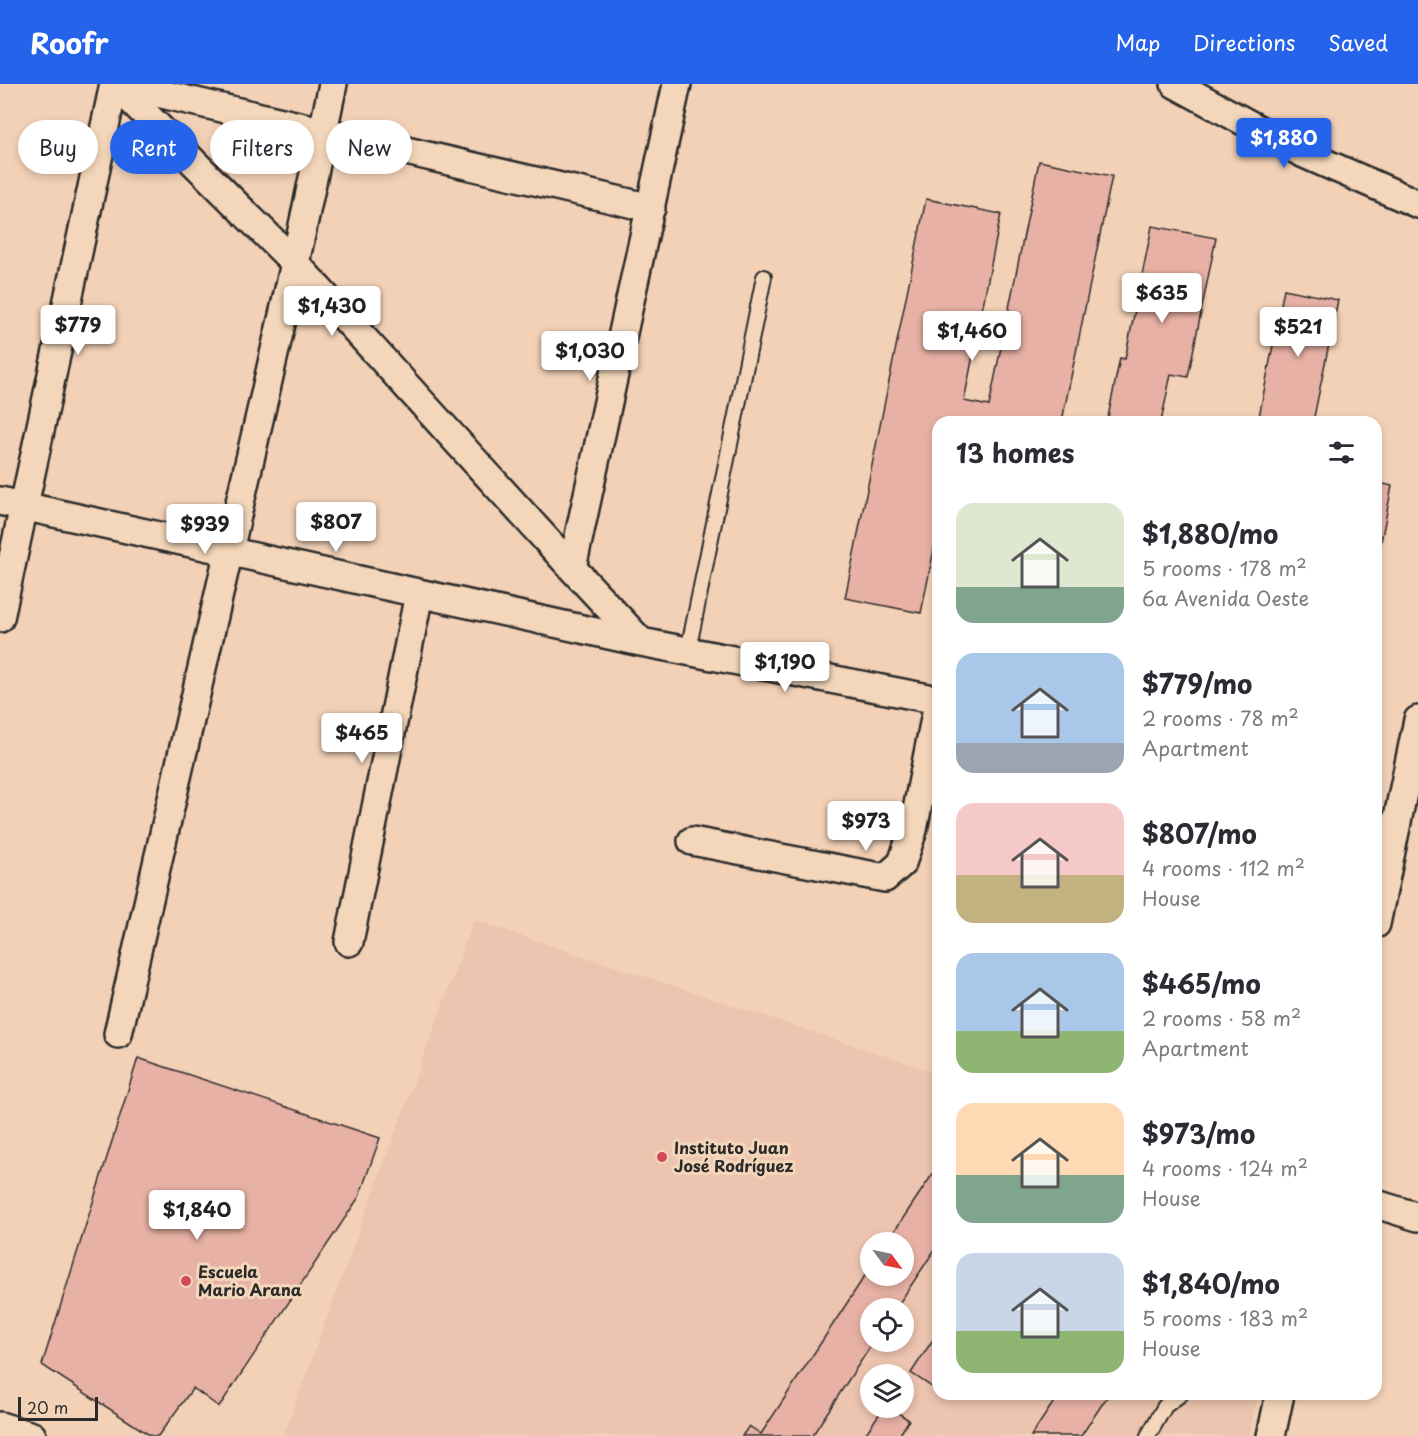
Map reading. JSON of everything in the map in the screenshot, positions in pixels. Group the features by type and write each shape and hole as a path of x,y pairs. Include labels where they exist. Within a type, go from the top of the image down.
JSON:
{"street":[{"path":"116,84 651,208"},
{"path":"116,84 295,263 641,642"},
{"path":"0,618 11,504 116,84"},
{"path":"118,1034 295,263 333,84"},
{"path":"572,568 677,84"},
{"path":"1175,84 1302,153 1418,204"},
{"path":"11,504 641,642 932,701"},
{"path":"349,942 419,594"},
{"path":"1382,859 1387,804 1418,720"},
{"path":"692,841 885,878 902,863 932,760"},
{"path":"1382,1206 1418,1217"},
{"path":"1271,1436 1279,1400"},
{"path":"0,1426 32,1436"}],"lane":[{"path":"688,651 764,277"},
{"path":"1148,1436 1165,1406 1173,1400"}],"shaded area":[{"name":"Instituto Juan José Rodríguez","path":"474,920 932,1071 932,1400 1257,1400 1249,1436 290,1436 285,1431"}],"building":[{"path":"1039,161 1112,176 1063,416 932,416 932,559 921,613 845,598 926,199 1001,214 964,401 989,406"},
{"path":"1152,226 1216,238 1188,377 1171,374 1162,416 1108,416 1120,358 1125,359"},
{"path":"1284,289 1338,300 1314,416 1259,416"},
{"path":"1382,484 1392,486 1382,537"},
{"name":"Escuela Mario Arana","path":"138,1058 380,1138 359,1197 219,1407 193,1388 158,1436 151,1436 42,1365"},
{"path":"932,1175 932,1254 914,1281 914,1232 894,1232"},
{"path":"860,1283 860,1286 911,1286 903,1298 860,1298 860,1352 867,1352 812,1436 742,1436 749,1426 761,1434"},
{"path":"932,1341 932,1387 914,1375 914,1368"},
{"path":"1055,1400 1105,1400 1081,1436 1031,1436"},
{"path":"876,1418 906,1418 909,1420 899,1436 864,1436"}],"place":[{"name":"Instituto Juan José Rodríguez","path":"662,1157"},
{"name":"Escuela Mario Arana","path":"186,1281"}]}
